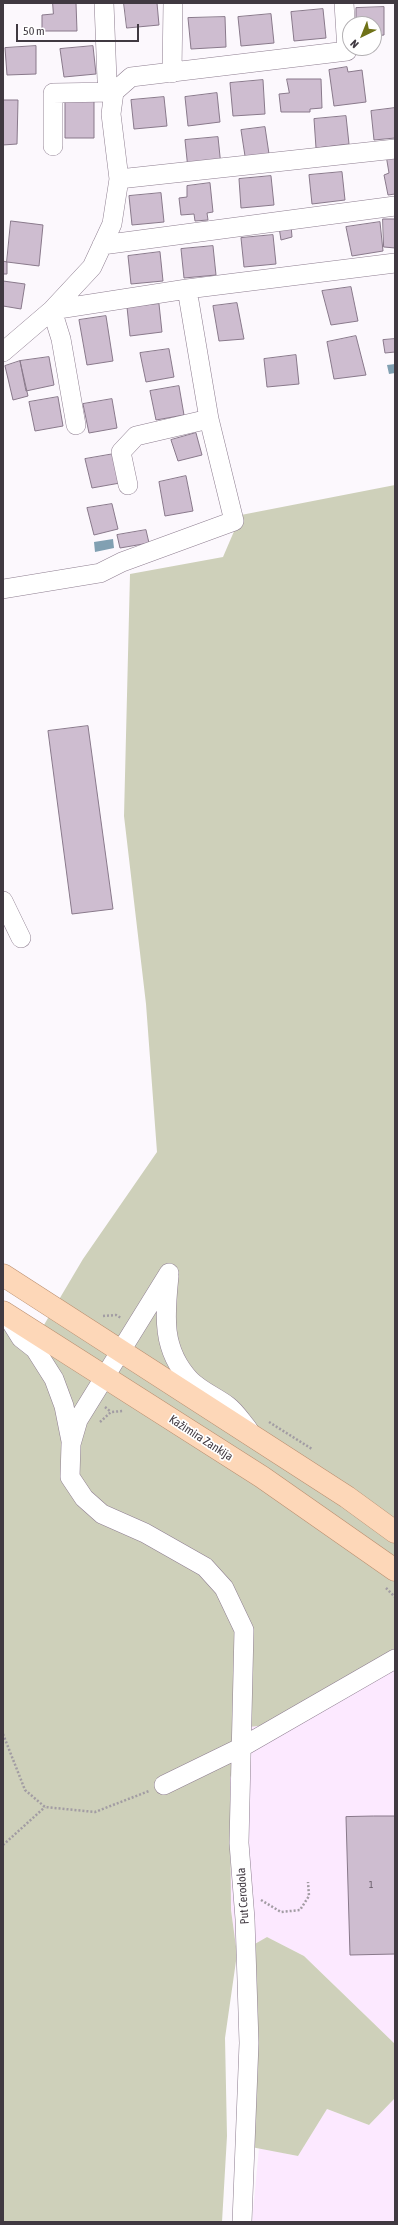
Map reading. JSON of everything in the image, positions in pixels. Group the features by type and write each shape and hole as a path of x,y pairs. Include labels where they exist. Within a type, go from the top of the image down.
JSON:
{"main road":[{"path":"3,1275 347,1497 395,1532"},
{"name":"Kažimira Zankija","path":"4,1313 262,1477 395,1570"}],"street":[{"path":"3,352 52,310 92,267 112,224 119,179 111,114 114,92 107,80 104,3"},
{"path":"172,73 173,3"},
{"path":"53,146 53,93 114,92 130,77 348,51 344,3"},
{"path":"119,179 395,149"},
{"path":"102,245 395,206"},
{"path":"52,310 187,290 395,263"},
{"path":"3,589 100,573 122,562 234,521 210,419 187,290"},
{"path":"52,310 61,339 76,425"},
{"path":"128,485 121,452 136,436 210,419"},
{"path":"3,901 21,938"},
{"path":"71,1444 78,1420 169,1273 164,1317 169,1342 176,1362 190,1380 229,1407 257,1440"},
{"path":"4,1313 20,1338 35,1349 54,1379 64,1406 71,1444"},
{"name":"Put Cerodola","path":"71,1444 70,1477 84,1498 102,1514 145,1533 205,1567 224,1588 244,1630 239,1843 245,1919 249,2043 242,2222"},
{"path":"164,1785 242,1747 395,1659"}],"path":[{"path":"100,1422 111,1412"},
{"path":"3,1734 25,1790 45,1807 95,1812 164,1785"},
{"path":"3,1845 45,1807"},
{"path":"258,1894 262,1901 281,1912 300,1910 309,1896 308,1882"}],"shaded area":[{"path":"395,1659 395,2044 304,1956 267,1937 237,1954 231,1910 230,1778 249,1727"},
{"path":"395,2098 395,2222 252,2222 259,2148 298,2156 327,2109 369,2125"}],"green space":[{"path":"395,485 395,1659 285,1723 249,1727 230,1778 231,1910 237,1954 225,2038 227,2136 222,2222 3,2222 3,1312 38,1335 83,1259 157,1152 146,1004 124,816 130,574 223,557 241,515"},
{"path":"267,1937 304,1956 395,2044 395,2098 369,2125 327,2109 298,2156 246,2146 246,1949"}],"water":[{"path":"395,364 395,373 389,374 387,365"},
{"path":"113,539 114,548 95,552 94,542"}],"building":[{"path":"53,3 76,3 77,31 42,31 42,15 53,14"},
{"path":"124,3 157,3 159,25 127,28"},
{"path":"384,7 384,35 382,35 382,16 356,16 356,8"},
{"path":"323,9 326,38 294,41 291,12"},
{"path":"271,14 274,43 241,46 238,17"},
{"path":"225,17 226,47 191,49 188,18"},
{"path":"36,46 36,74 7,75 5,48"},
{"path":"93,46 96,74 64,77 60,49"},
{"path":"347,67 348,72 362,70 366,102 334,106 329,70"},
{"path":"287,79 321,79 322,108 310,109 310,112 281,112 279,94 289,93"},
{"path":"263,80 265,114 233,116 230,83"},
{"path":"217,93 220,122 188,126 185,97"},
{"path":"164,97 167,126 134,129 131,100"},
{"path":"3,100 18,100 17,144 3,145"},
{"path":"94,100 94,138 65,138 65,102"},
{"path":"395,108 395,138 374,140 371,111"},
{"path":"346,116 349,144 316,148 314,119"},
{"path":"265,127 269,154 245,156 241,130"},
{"path":"218,137 221,166 188,169 185,140"},
{"path":"395,154 395,194 388,195 384,175 389,173 386,155"},
{"path":"342,172 345,200 312,204 309,175"},
{"path":"271,176 274,205 241,208 239,179"},
{"path":"210,183 213,212 207,213 208,220 195,221 194,214 181,215 179,198 187,197 187,186"},
{"path":"161,193 164,222 132,225 129,196"},
{"path":"383,219 395,219 395,248 384,247"},
{"path":"11,221 43,225 39,266 7,262"},
{"path":"380,222 383,251 352,256 346,227"},
{"path":"291,225 292,237 281,240 279,227"},
{"path":"273,235 276,264 244,267 241,238"},
{"path":"213,246 216,275 184,278 181,249"},
{"path":"160,252 163,281 131,284 128,256"},
{"path":"3,261 7,262 7,274 3,274"},
{"path":"3,281 25,284 21,309 3,306"},
{"path":"351,287 358,321 331,325 322,291"},
{"path":"237,303 244,339 219,341 213,306"},
{"path":"159,304 162,332 130,336 127,307"},
{"path":"106,316 113,361 87,365 79,320"},
{"path":"356,336 366,375 334,379 327,342"},
{"path":"395,339 395,352 385,353 383,340"},
{"path":"169,349 174,377 146,382 140,353"},
{"path":"296,355 299,384 267,387 264,359"},
{"path":"49,357 54,385 26,391 20,361"},
{"path":"20,361 28,396 13,400 5,366"},
{"path":"179,386 184,415 156,420 150,391"},
{"path":"58,397 63,426 35,431 29,402"},
{"path":"112,399 117,428 89,433 83,404"},
{"path":"196,433 202,455 178,461 171,440"},
{"path":"114,454 120,483 92,488 85,459"},
{"path":"186,476 193,511 165,516 159,482"},
{"path":"112,504 118,529 94,535 87,508"},
{"path":"146,530 149,543 120,548 117,535"},
{"path":"88,726 113,909 72,914 48,731"},
{"path":"395,1816 395,1954 350,1955 346,1817"}]}
